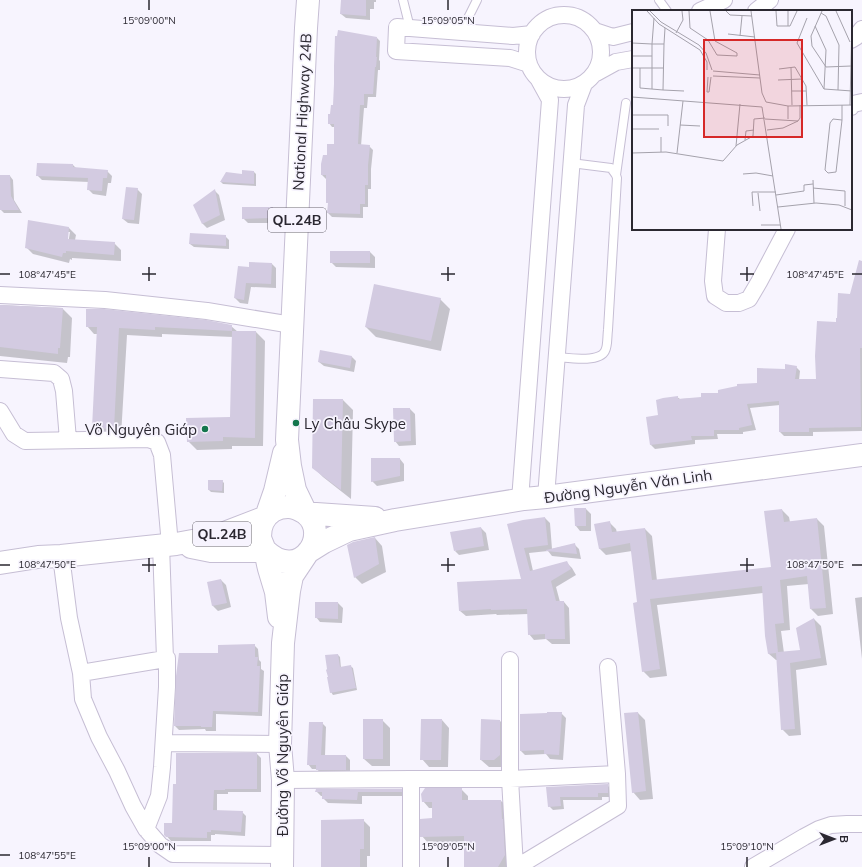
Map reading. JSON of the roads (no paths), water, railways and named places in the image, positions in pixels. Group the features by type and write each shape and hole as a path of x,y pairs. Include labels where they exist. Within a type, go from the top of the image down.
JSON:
{"main road":[{"name":"National Highway 24B","path":"288,440 292,325 308,0"},
{"path":"288,440 290,466 295,490 315,532 314,541 308,552"},
{"path":"266,518 280,473 288,440"},
{"name":"Đường Nguyễn Văn Linh","path":"308,552 324,542 349,530 395,520 520,500 862,455"},
{"name":"QL.24B","path":"307,515 300,510 291,507 281,507 273,511 266,518 261,526 260,535 261,544 266,551 272,557 280,561 288,562 297,560 305,556 308,552"},
{"name":"Đường Nguyễn Văn Linh","path":"307,515 316,514 395,520"},
{"name":"QL.24B","path":"0,563 38,557 169,545 214,537 266,518"},
{"name":"QL.24B","path":"169,545 212,551 266,551"},
{"name":"Đường Võ Nguyên Giáp","path":"266,551 269,570 276,593 283,643"},
{"name":"Đường Võ Nguyên Giáp","path":"282,861 283,780 280,744 283,643 288,591 292,576 308,552"}],"street":[{"path":"702,10 724,0"},
{"path":"758,10 772,4"},
{"path":"520,500 550,100 539,80 531,70 527,58 528,45 532,34 539,24 549,18 561,15 572,16 583,20 593,27 599,37 602,49 601,61 596,73"},
{"path":"529,64 510,58 396,51 398,27 513,36 532,34"},
{"path":"852,39 856,37 862,29"},
{"path":"595,31 612,37 632,32"},
{"path":"539,80 550,87 563,90 576,88 587,83 596,73 616,62 632,59"},
{"path":"546,497 576,105 584,84"},
{"path":"852,106 862,102"},
{"path":"717,230 713,281 715,296 726,302 739,303 749,299 786,230"},
{"path":"0,295 105,300 207,311 292,325"},
{"path":"531,354 557,357"},
{"path":"0,369 54,373 61,379 64,391 68,440"},
{"path":"0,411 14,434 25,440 148,440 157,442 162,455 169,545 165,659 167,658 167,687 159,796 146,829"},
{"path":"61,556 69,618 81,673 82,699 99,737 146,829 160,845 173,854 282,861"},
{"path":"81,673 165,659"},
{"path":"510,660 510,779 516,867 618,806 617,774 608,666"},
{"path":"164,744 280,744"},
{"path":"283,780 510,779 617,774"},
{"path":"411,779 411,867"},
{"path":"752,867 804,836 819,829 831,825 862,824"}],"lane":[{"path":"403,0 410,28"},
{"path":"460,32 477,0"},
{"path":"659,0 666,10"},
{"path":"557,357 591,359 599,357 606,350 616,175 626,103"},
{"path":"571,163 611,168 616,175"}],"place":[{"name":"Ly Châu Skype","path":"296,423"},
{"name":"Võ Nguyên Giáp","path":"205,429"}]}
